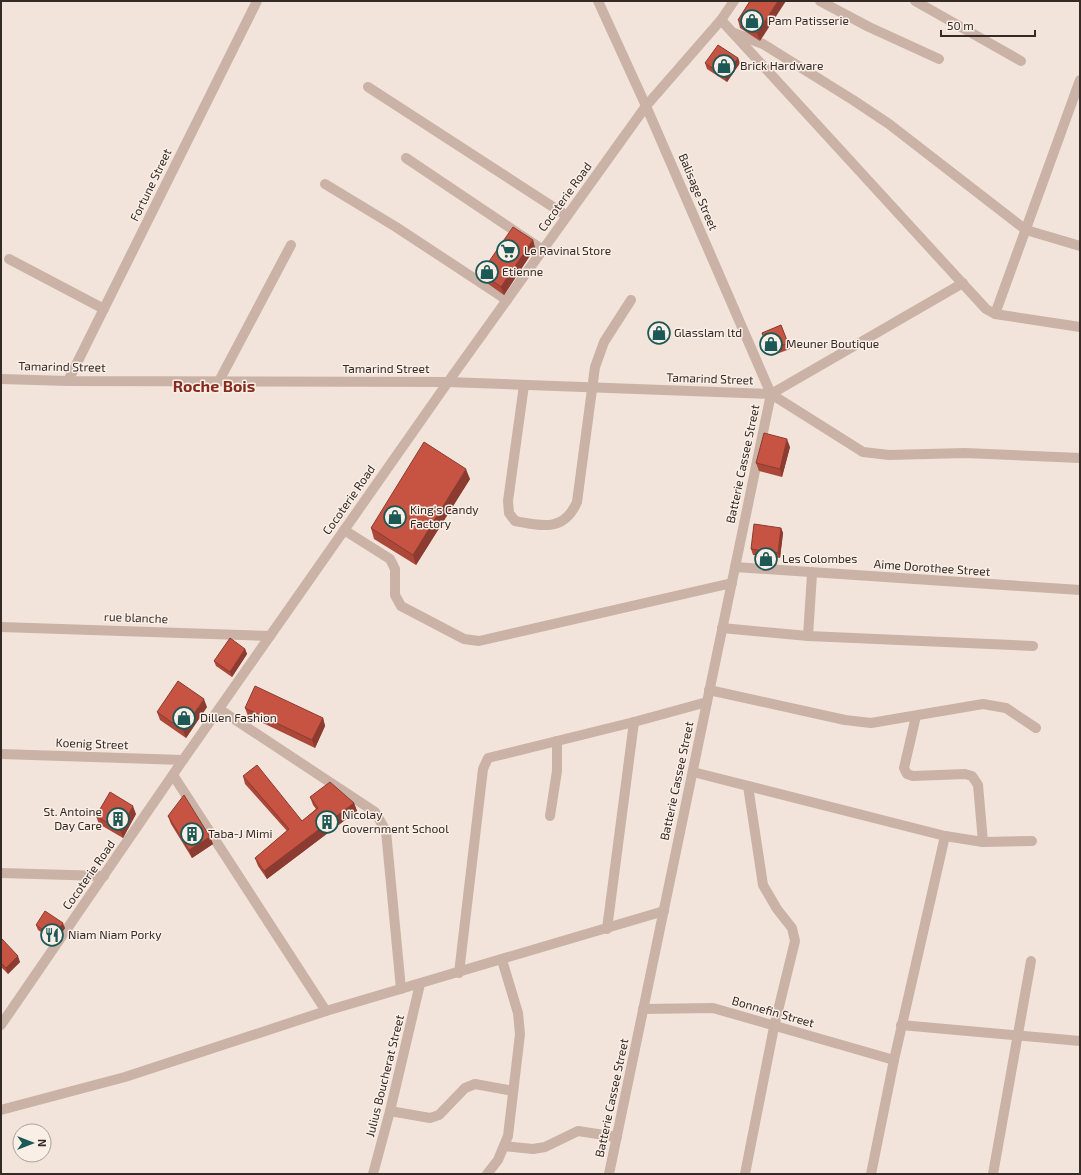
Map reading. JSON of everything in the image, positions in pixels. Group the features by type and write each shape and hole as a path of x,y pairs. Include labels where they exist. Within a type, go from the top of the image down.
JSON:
{"street":[{"name":"Fortune Street","path":"68,382 257,1"},
{"name":"Balisage Street","path":"598,1 646,106 771,394"},
{"name":"Cocoterie Road","path":"1,1025 183,760 448,382 646,106 721,20 734,1"},
{"path":"820,1 869,27 939,59"},
{"path":"915,1 1021,62"},
{"path":"721,20 986,309 995,314 1080,327"},
{"path":"732,32 763,44 853,100 888,124 1026,230 1080,246"},
{"path":"995,314 1080,80"},
{"path":"368,87 567,216"},
{"path":"406,158 543,250"},
{"path":"325,184 507,300"},
{"path":"220,381 291,244"},
{"path":"9,259 104,310"},
{"path":"963,283 771,394 863,452 889,455 965,453 1080,458"},
{"path":"524,385 508,501 509,513 515,521 544,526 563,522 573,512 577,502 595,367 604,342 631,300"},
{"name":"Tamarind Street","path":"1,379 68,382 448,382 771,394"},
{"name":"Batterie Cassee Street","path":"609,1174 771,394"},
{"path":"344,530 390,559 395,569 395,595 401,606 464,639 479,641 732,583"},
{"name":"Aime Dorothee Street","path":"735,567 812,574 1080,590"},
{"path":"808,636 812,574"},
{"name":"rue blanche","path":"1,627 270,636"},
{"path":"722,628 808,636 1033,646"},
{"path":"710,690 845,720 871,723 983,704 1006,708 1036,728"},
{"path":"459,972 485,763 488,758 634,722 707,702"},
{"path":"219,709 375,812 386,832 401,989"},
{"path":"916,716 904,768 907,774 913,776 965,774 972,776 978,785 983,842"},
{"path":"607,929 634,722"},
{"path":"550,816 557,771 557,741"},
{"name":"Koenig Street","path":"1,754 183,760"},
{"path":"693,772 945,836 983,842 1032,841"},
{"path":"173,775 326,1011"},
{"path":"745,1174 774,1027 795,941 792,928 777,909 763,885 748,786"},
{"path":"871,1174 901,1025 945,836"},
{"path":"1,874 104,876"},
{"path":"1,1110 125,1076 326,1011 664,911"},
{"path":"487,1174 498,1160 508,1136 520,1034 518,1013 502,960"},
{"path":"993,1174 1031,961"},
{"name":"Julius Boucherat Street","path":"373,1174 390,1111 420,984"},
{"name":"Bonnefin Street","path":"643,1009 713,1008 774,1027 894,1060"},
{"path":"901,1025 1080,1041"},
{"path":"390,1111 430,1118 439,1115 465,1088 475,1084 513,1091"},
{"path":"504,1146 533,1148 545,1147 578,1131 617,1136"}],"building":[{"path":"750,1 778,1 757,33 738,20"},
{"name":"Brick Hardware","path":"718,45 738,58 725,77 705,63"},
{"path":"513,227 533,240 501,287 481,273"},
{"path":"781,325 788,343 769,351 762,333"},
{"path":"764,433 787,439 780,469 756,463"},
{"path":"424,442 466,469 413,555 371,528"},
{"path":"754,524 781,528 778,553 751,549"},
{"path":"230,638 245,649 230,672 214,661"},
{"path":"178,681 204,699 183,730 157,712"},
{"path":"255,686 323,718 312,740 245,708"},
{"name":"Nicolay Government School","path":"257,765 302,821 318,808 310,797 330,782 354,803 264,871 255,858 289,829 243,776"},
{"name":"St. Antoine Day Care","path":"110,792 133,806 120,830 96,816"},
{"name":"Taba-J Mimi","path":"184,795 210,837 189,850 168,816"},
{"name":"Niam Niam Porky","path":"45,911 63,923 51,941 46,938 49,934 36,925"},
{"path":"2,939 18,956 6,968 1,963"}],"place":[{"name":"Pam Patisserie","path":"752,21"},
{"name":"Brick Hardware","path":"724,66"},
{"name":"Le Ravinal Store","path":"508,251"},
{"name":"Etienne","path":"487,272"},
{"name":"Glasslam ltd","path":"659,333"},
{"name":"Meuner Boutique","path":"771,344"},
{"name":"King's Candy Factory","path":"395,517"},
{"name":"Les Colombes","path":"766,559"},
{"name":"Dillen Fashion","path":"184,718"},
{"name":"St. Antoine Day Care","path":"118,819"},
{"name":"Nicolay Government School","path":"327,822"},
{"name":"Taba-J Mimi","path":"192,834"},
{"name":"Niam Niam Porky","path":"52,935"}],"district":[{"name":"Roche Bois","path":"214,386"}]}
